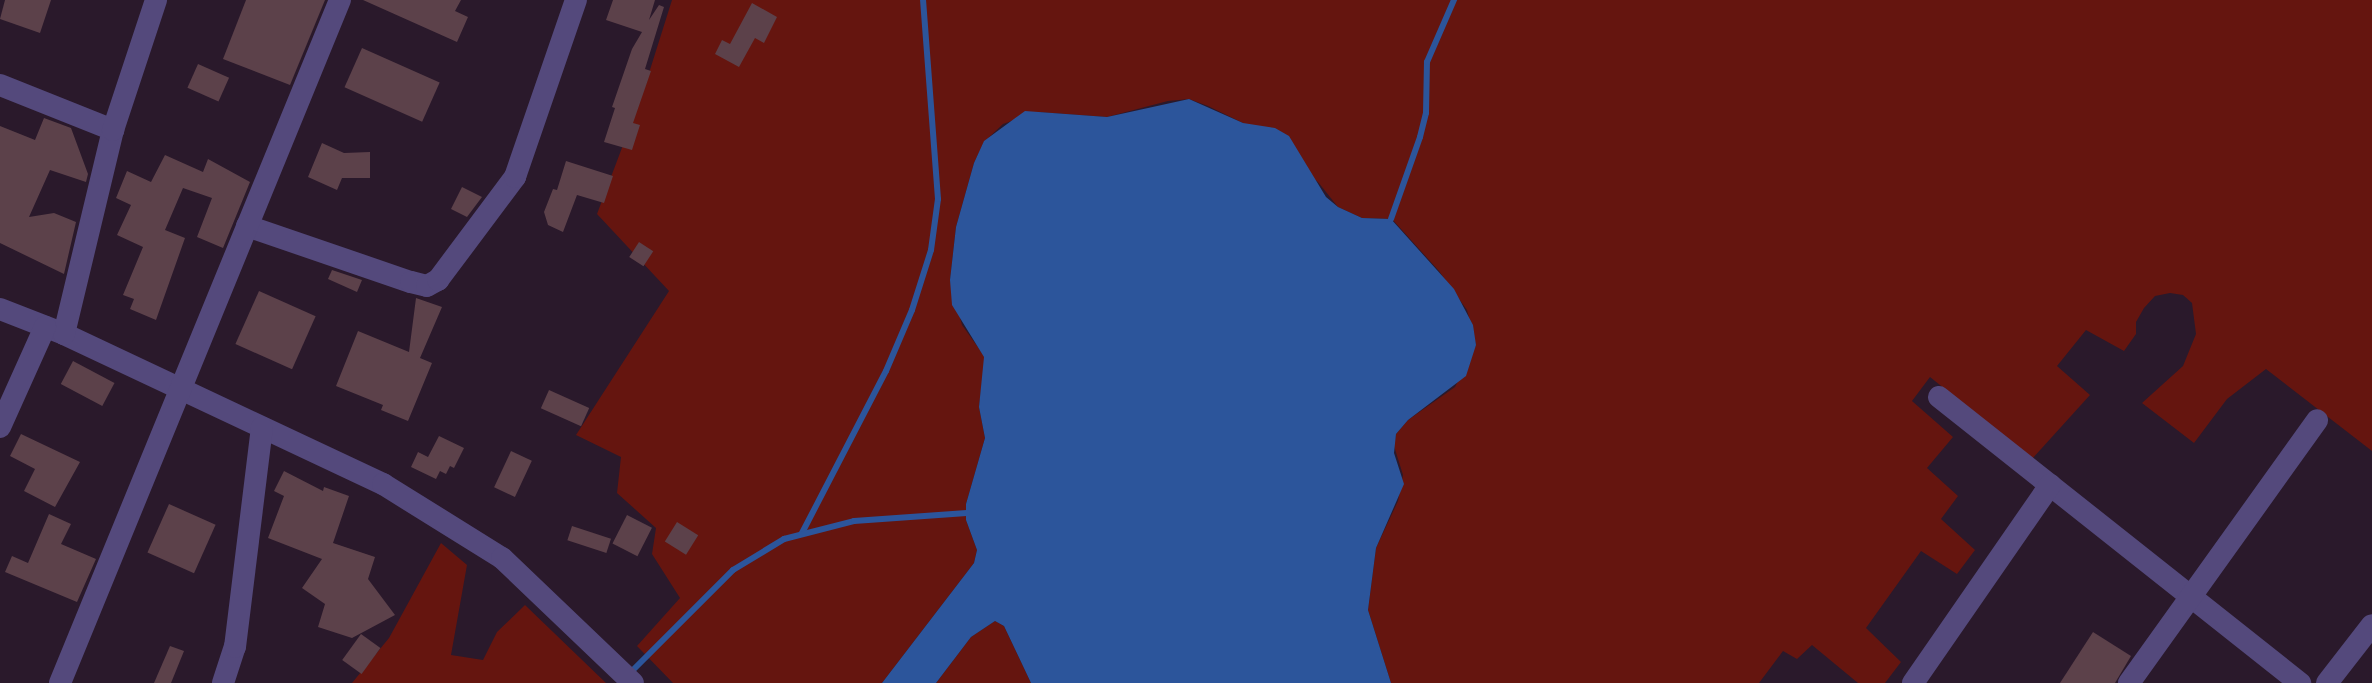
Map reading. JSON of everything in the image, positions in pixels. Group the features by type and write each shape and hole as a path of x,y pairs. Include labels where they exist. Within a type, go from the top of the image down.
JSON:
{"street":[{"path":"0,427 55,330 113,130 156,0"},
{"path":"60,683 340,0"},
{"path":"247,226 411,282 427,286 438,280 515,177 576,0"},
{"path":"0,85 113,130"},
{"path":"0,309 55,330 180,387 383,484 502,558 633,683"},
{"path":"1939,397 2300,683"},
{"path":"2129,683 2317,420"},
{"path":"223,683 235,647 262,428"},
{"path":"1913,683 2050,485"},
{"path":"2327,683 2372,625"}],"shaded area":[{"path":"672,0 2372,0 2372,451 2266,369 2227,399 2194,443 2142,403 2183,366 2196,334 2192,303 2183,295 2170,293 2155,296 2136,322 2136,334 2124,351 2086,330 2057,366 2090,395 2032,459 1930,377 1912,401 1953,437 1927,468 1958,496 1941,519 1975,550 1957,574 1921,551 1866,628 1901,662 1885,683 1858,683 1812,645 1797,659 1783,651 1759,683 1391,683 1368,610 1376,548 1398,501 1403,475 1394,446 1396,434 1408,420 1455,387 1476,345 1467,310 1439,271 1392,219 1362,218 1338,207 1318,182 1243,123 1208,106 1189,99 1168,101 1107,117 1038,112 1003,124 984,142 974,163 956,227 950,280 962,325 985,357 979,407 985,438 966,504 966,520 977,550 974,563 882,683 673,683 637,646 680,598 652,554 656,528 617,493 621,457 576,435 669,291 597,214 643,92"},
{"path":"441,543 467,565 451,655 483,660 497,632 525,605 606,683 352,683 389,638"},
{"path":"995,621 1004,626 1031,683 936,683 971,637"}],"water":[{"path":"1189,99 1243,123 1275,128 1289,136 1326,197 1338,207 1362,218 1391,219 1454,289 1473,325 1476,345 1466,376 1408,420 1396,434 1394,453 1404,484 1376,548 1368,610 1391,683 1031,683 1004,626 995,621 971,637 936,683 882,683 974,563 977,550 966,520 966,504 985,438 979,407 984,357 952,305 950,280 956,227 974,163 984,141 1025,111 1107,117"}],"building":[{"path":"5,0 51,0 40,33 0,19"},
{"path":"246,0 325,0 290,85 223,59"},
{"path":"363,0 461,0 455,11 468,17 457,42"},
{"path":"613,0 655,0 649,20 659,5 664,7 645,69 651,71 633,123 640,125 632,150 604,142 615,108 612,107 632,49 642,32 606,20"},
{"path":"752,3 777,17 764,43 755,38 739,67 715,54 722,40 730,44"},
{"path":"362,48 440,83 422,122 345,87"},
{"path":"198,64 229,78 218,102 187,88"},
{"path":"44,118 71,128 88,174 86,182 50,170 29,217 54,213 76,222 64,274 0,243 0,126 35,140"},
{"path":"322,143 344,153 370,152 370,178 342,178 337,190 308,177"},
{"path":"165,155 203,172 208,159 250,182 223,248 197,237 212,198 183,188 165,230 185,238 156,320 130,309 134,299 123,295 143,247 117,235 131,205 116,198 127,171 151,182"},
{"path":"566,161 613,176 604,203 577,195 563,232 548,225 544,212 553,189 557,190"},
{"path":"462,187 482,197 467,217 451,209"},
{"path":"639,242 653,251 643,266 629,257"},
{"path":"332,270 362,280 357,292 328,279"},
{"path":"259,291 316,316 292,369 235,344"},
{"path":"416,298 442,307 420,358 432,363 408,421 381,410 383,405 336,386 358,331 409,352"},
{"path":"73,361 114,383 102,406 61,384"},
{"path":"549,390 589,408 581,426 541,408"},
{"path":"21,434 80,462 55,507 24,491 35,469 10,456"},
{"path":"439,436 464,448 454,468 450,466 446,474 440,471 436,479 411,467 418,452 428,457"},
{"path":"511,451 532,461 515,497 494,487"},
{"path":"284,471 323,491 324,487 349,496 333,543 375,557 368,579 395,615 352,638 318,627 325,604 302,588 322,559 268,538 284,496 274,491"},
{"path":"169,504 216,525 194,573 147,552"},
{"path":"49,514 71,524 61,544 96,559 77,602 5,572 12,556 28,563"},
{"path":"627,515 652,528 637,556 612,544"},
{"path":"677,522 698,535 686,555 665,542"},
{"path":"572,526 611,539 606,553 567,540"},
{"path":"2093,632 2131,656 2115,683 2060,683"},
{"path":"361,634 380,648 362,674 342,660"},
{"path":"170,646 184,651 171,683 154,683"}],"waterway":[{"path":"802,533 886,371 912,310 931,250 938,199 923,0"},
{"path":"1391,219 1426,113 1427,62 1454,0"},
{"path":"632,671 733,570 784,539 854,521 967,513"}]}
